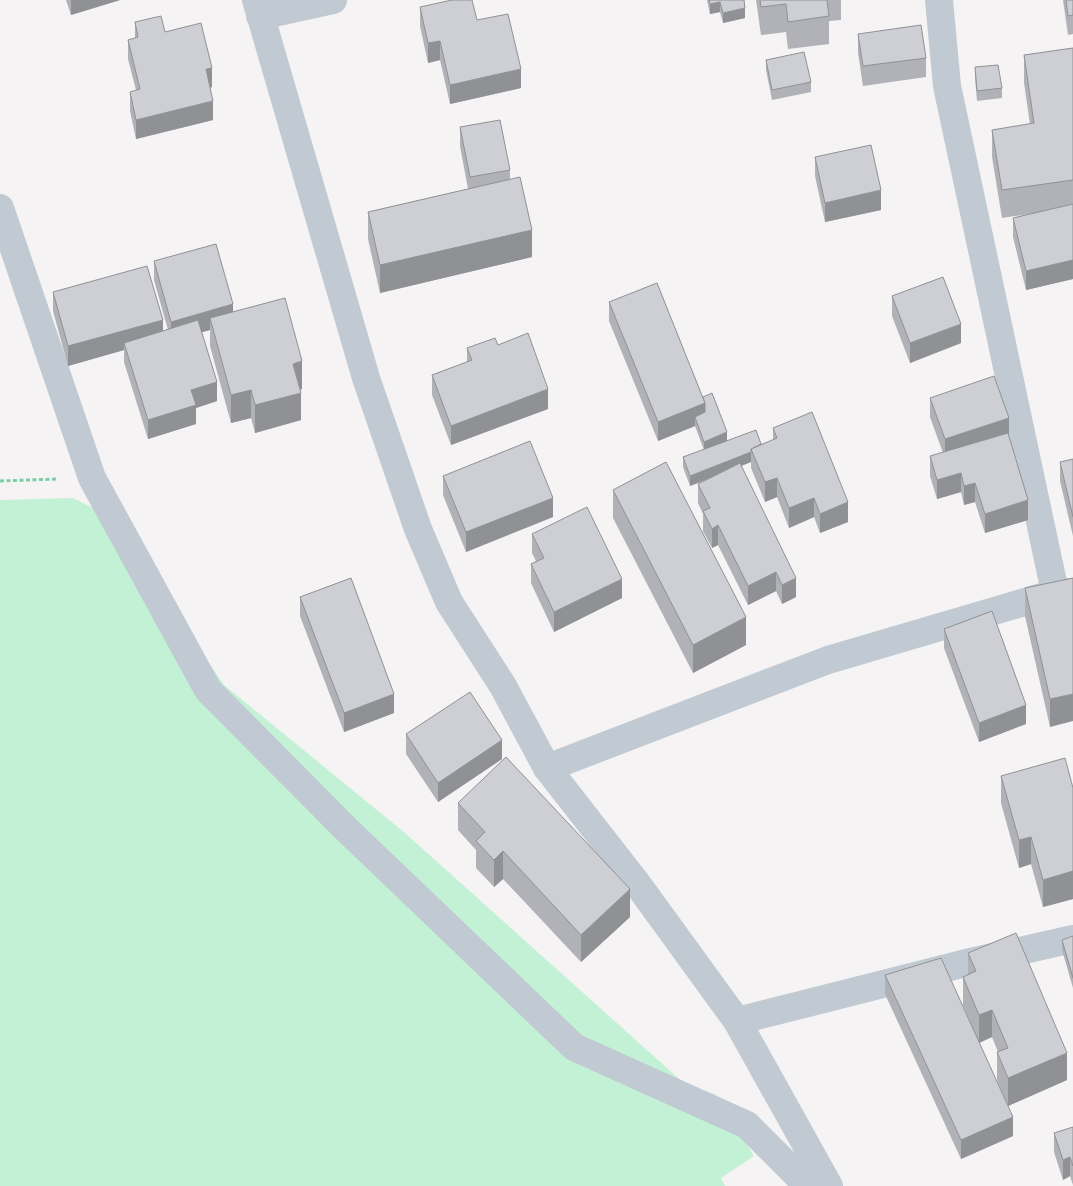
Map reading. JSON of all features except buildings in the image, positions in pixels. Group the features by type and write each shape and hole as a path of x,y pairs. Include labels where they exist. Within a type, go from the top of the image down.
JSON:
{"street":[{"path":"333,0 258,8 366,378 418,529 449,602 503,686 547,768 636,882 737,1021 829,1186"},
{"path":"547,768 828,660 1064,590 947,86 938,0"},
{"path":"0,208 92,478 208,690 345,828 574,1047 748,1125 808,1186"},
{"path":"737,1021 1073,938"}],"path":[{"path":"0,481 92,478"}],"green space":[{"path":"73,498 109,516 224,685 405,833 687,1086 715,1094 754,1156 721,1178 725,1186 0,1186 0,500"}]}
